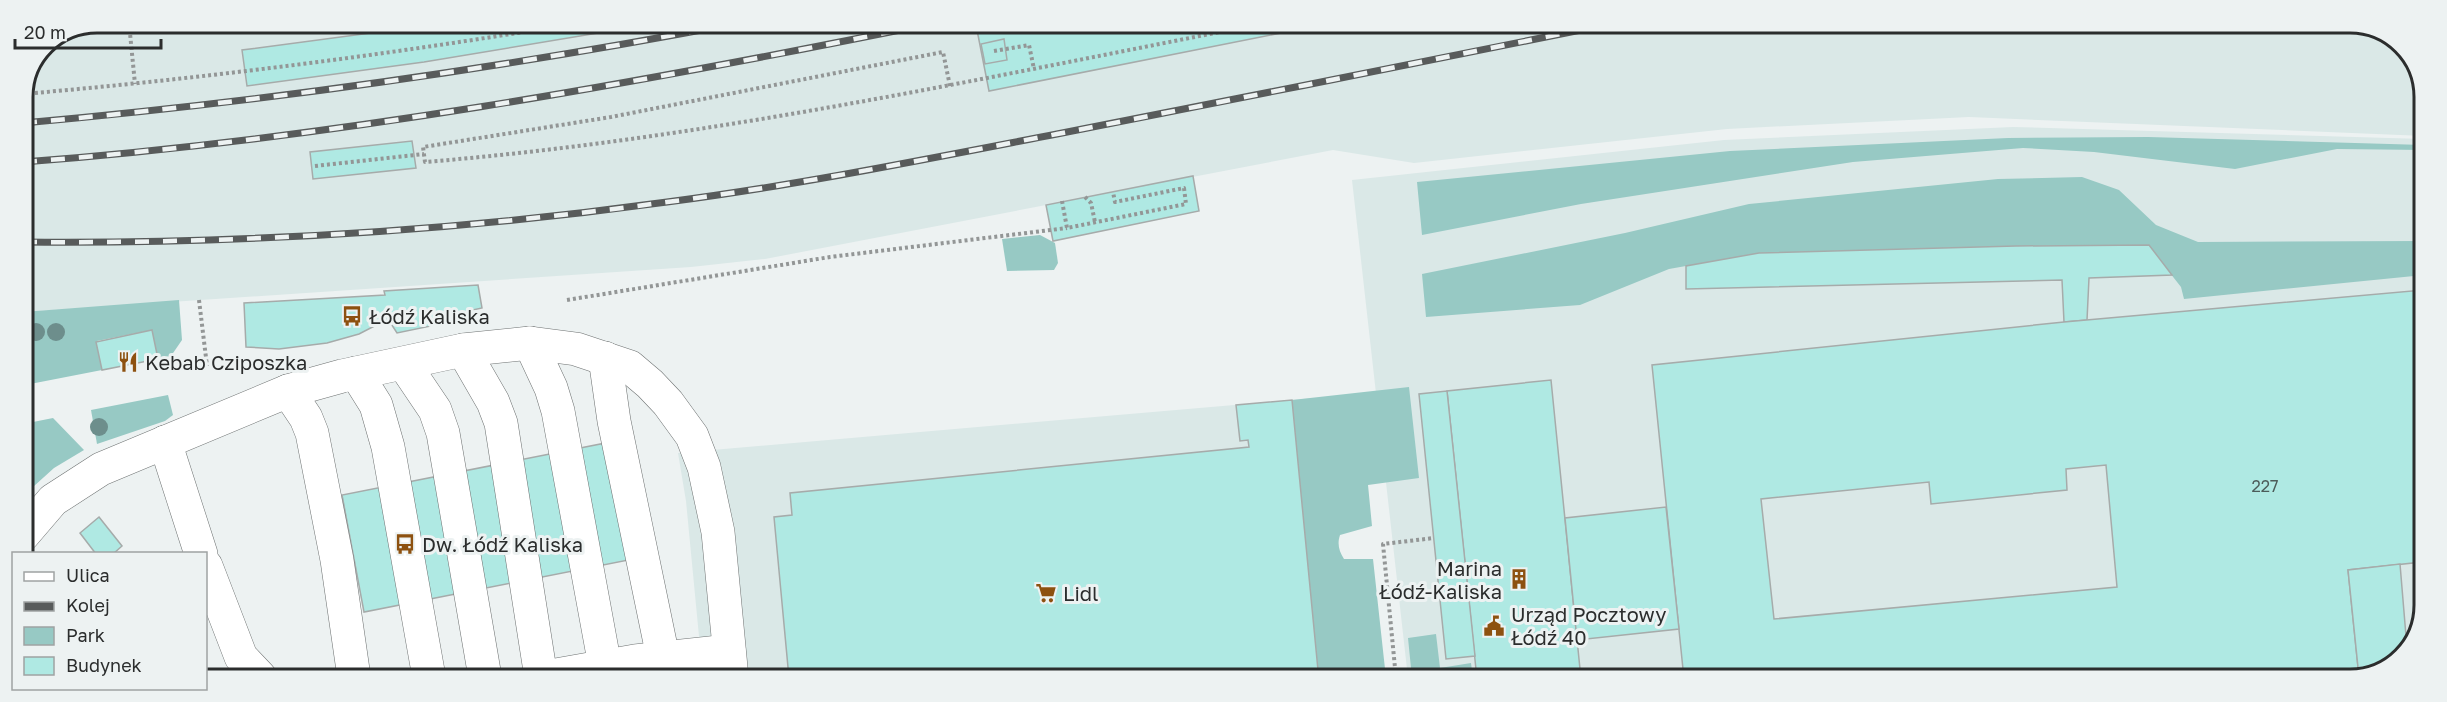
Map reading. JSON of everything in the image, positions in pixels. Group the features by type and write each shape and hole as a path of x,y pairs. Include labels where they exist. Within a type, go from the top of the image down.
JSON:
{"lane":[{"path":"530,343 551,387 558,411 605,666"},
{"path":"33,523 53,500 101,469 288,390 356,373 463,351 530,343 576,349 630,367 668,403 692,436 704,467 718,532 731,664 663,657 587,669"},
{"path":"463,351 493,402 501,423 539,669"},
{"path":"605,358 614,421 663,657"},
{"path":"404,364 435,410 443,434 483,669"},
{"path":"356,373 376,405 388,447 428,669"},
{"path":"288,390 306,418 312,434 337,560 353,669"},
{"path":"165,442 200,552"},
{"path":"207,569 241,657 252,669"}],"path":[{"path":"130,33 135,84"},
{"path":"33,93 135,84 432,46 515,33"},
{"path":"950,86 943,52 634,113 423,147 425,162 610,143 950,86 1215,33"},
{"path":"994,51 1029,45 1034,69"},
{"path":"315,166 424,154"},
{"path":"567,300 830,257 1067,228 1186,204 1184,188 1115,201 1113,192"},
{"path":"1085,197 1091,203 1095,222"},
{"path":"1062,201 1067,228"},
{"path":"199,300 207,366"},
{"path":"1395,669 1383,544 1434,538"}],"shaded area":[{"path":"2350,33 2367,35 2382,42 2398,55 2405,65 2412,80 2414,92 2414,136 1969,117 1727,129 1414,163 1333,150 765,259 691,267 33,311 34,84 44,61 52,52 61,44 82,35"},
{"path":"2013,127 2414,139 2414,605 2412,622 2403,641 2389,656 2379,662 2363,668 2350,669 1407,669 1352,180 1724,140"},
{"name":"Lidl","path":"1314,398 1336,669 702,669 686,501 678,453"}],"green space":[{"path":"2148,137 2414,145 2414,150 2337,149 2235,169 2094,152 2023,148 1853,162 1581,204 1422,235 1417,182 1730,151 2008,138"},
{"path":"2082,177 2119,190 2156,225 2198,242 2414,241 2414,276 2184,299 2181,287 2148,245 1759,253 1669,269 1580,305 1426,317 1422,274 1625,233 1749,204 1998,179"},
{"path":"1040,235 1055,243 1058,263 1054,270 1007,271 1002,239"},
{"path":"179,300 182,340 171,356 158,359 152,330 97,341 102,370 33,383 33,311"},
{"path":"1409,387 1419,478 1368,485 1372,526 1340,535 1339,541 1344,559 1373,559 1385,669 1318,669 1292,400"},
{"path":"168,395 173,415 165,421 97,444 91,410"},
{"path":"53,418 84,450 54,468 33,487 33,422"},
{"path":"1436,634 1440,668 1471,663 1472,669 1411,669 1408,638"}],"building":[{"path":"370,33 598,33 424,62 247,86 242,50"},
{"path":"978,33 1281,33 989,91"},
{"path":"1004,39 1007,60 985,64 981,44"},
{"path":"412,141 416,168 313,179 310,152"},
{"path":"1193,176 1199,211 1053,241 1046,205"},
{"path":"2149,245 2172,275 2089,278 2087,320 2064,322 2062,280 1686,289 1686,266 1759,253"},
{"name":"Łódź Kaliska","path":"478,285 482,308 459,313 460,320 397,333 388,319 359,334 327,343 279,349 246,347 244,303 385,295 384,291"},
{"path":"2414,291 2414,563 2348,570 2358,668 1683,669 1652,365 2064,322","holes":["2106,465 2117,587 1774,619 1761,499 1929,482 1931,504 2067,490 2066,469"]},
{"path":"152,330 158,359 102,370 96,342"},
{"name":"Marina Łódź-Kaliska","path":"1551,380 1580,669 1476,669 1447,391"},
{"path":"1447,391 1475,656 1446,659 1419,394"},
{"name":"Lidl","path":"1292,400 1318,669 788,669 774,517 792,515 790,493 1249,447 1248,440 1240,441 1236,405"},
{"path":"631,438 654,555 364,612 342,495"},
{"path":"1666,507 1679,629 1577,640 1565,518"},
{"path":"99,517 122,546 115,552 94,552 80,533"},
{"path":"2400,564 2406,636 2389,656 2363,668 2358,668 2348,570"}],"railway":[{"path":"33,122 203,105 382,82 561,55 683,33"},
{"path":"33,161 253,139 481,107 595,88 883,33"},
{"path":"33,242 184,241 346,234 507,221 667,202 814,180 911,162 1566,33"}],"place":[{"name":"Łódź Kaliska","path":"352,316"},
{"name":"Kebab Cziposzka","path":"128,362"},
{"name":"Dw. Łódź Kaliska","path":"405,544"},
{"name":"Marina Łódź-Kaliska","path":"1519,579"},
{"name":"Lidl","path":"1046,593"},
{"name":"Urząd Pocztowy Łódź 40","path":"1494,626"}]}
